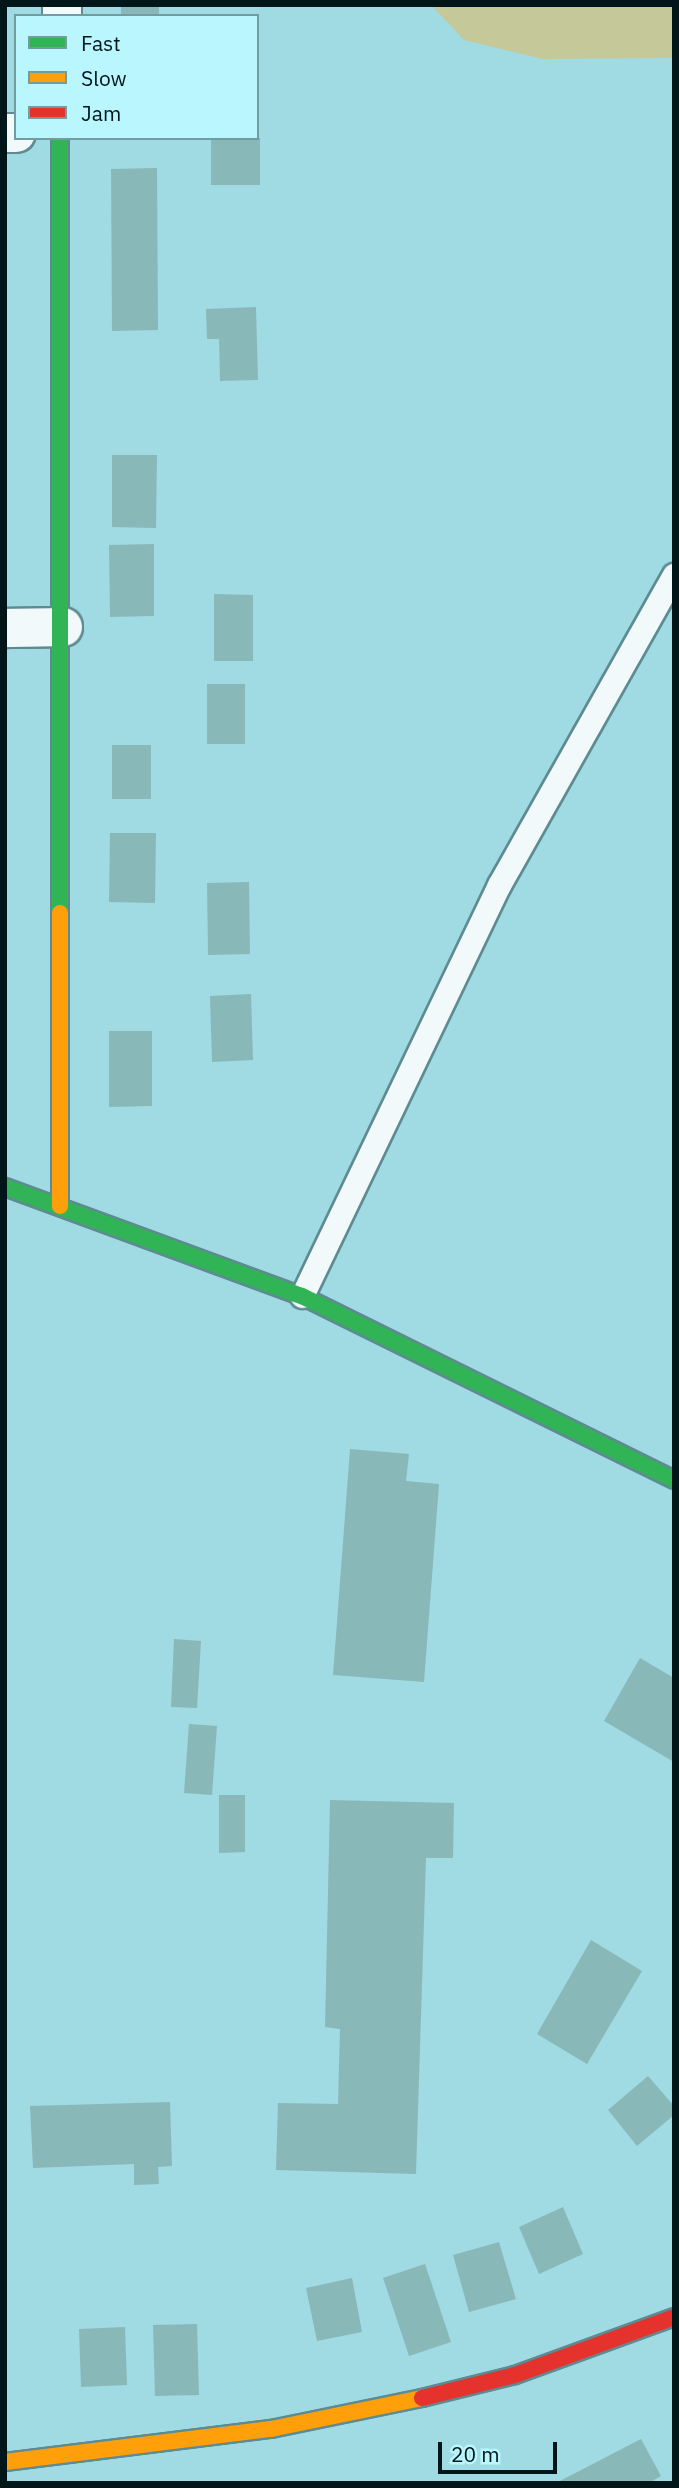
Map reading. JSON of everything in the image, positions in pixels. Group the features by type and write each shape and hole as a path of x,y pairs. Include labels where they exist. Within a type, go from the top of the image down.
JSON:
{"street":[{"path":"60,1206 63,627 61,140"},
{"path":"5,628 63,627"},
{"path":"5,1187 302,1296 674,1480"},
{"path":"5,2462 271,2429 393,2405 515,2375 674,2317"}],"lane":[{"path":"302,1296 499,884 674,575"}],"green space":[{"path":"431,5 674,5 674,58 542,59 464,40"}],"building":[{"path":"121,5 159,5 159,14 121,14"},
{"path":"260,138 260,185 211,185 211,140"},
{"path":"157,168 158,330 112,331 111,169"},
{"path":"256,307 258,380 220,381 219,339 207,339 206,309"},
{"path":"112,455 157,455 156,528 112,527"},
{"path":"154,544 154,616 110,617 109,545"},
{"path":"214,594 253,595 253,661 214,661"},
{"path":"207,684 245,684 245,744 207,744"},
{"path":"112,745 151,745 151,799 112,799"},
{"path":"110,833 156,833 155,903 109,902"},
{"path":"249,882 250,954 208,955 207,883"},
{"path":"251,994 253,1060 212,1062 210,996"},
{"path":"109,1031 152,1031 152,1106 109,1107"},
{"path":"350,1449 409,1454 406,1481 439,1484 424,1682 333,1675"},
{"path":"174,1639 201,1641 197,1708 171,1707"},
{"path":"640,1658 674,1678 674,1762 604,1721"},
{"path":"189,1724 217,1726 212,1795 184,1793"},
{"path":"219,1795 245,1795 245,1852 219,1853"},
{"path":"330,1800 454,1803 453,1858 426,1858 416,2174 276,2170 278,2103 338,2104 340,2029 325,2027"},
{"path":"591,1940 642,1971 587,2064 537,2034"},
{"path":"648,2076 674,2106 674,2115 637,2146 608,2110"},
{"path":"170,2102 172,2166 158,2167 159,2184 134,2185 134,2164 33,2168 30,2106"},
{"path":"563,2207 583,2254 539,2274 519,2227"},
{"path":"499,2242 516,2299 469,2312 453,2255"},
{"path":"425,2264 451,2342 409,2356 383,2278"},
{"path":"352,2278 362,2332 317,2341 306,2288"},
{"path":"197,2324 199,2395 155,2396 153,2325"},
{"path":"125,2327 127,2385 81,2387 79,2329"},
{"path":"641,2439 661,2476 649,2483 556,2483"}],"traffic: fast":[{"path":"60,140 60,913"},
{"path":"5,1187 302,1296 674,1480"}],"traffic: slow":[{"path":"60,913 60,1206"},
{"path":"5,2462 271,2429 422,2398"}],"traffic: jam":[{"path":"422,2398 515,2375 674,2317"}]}
